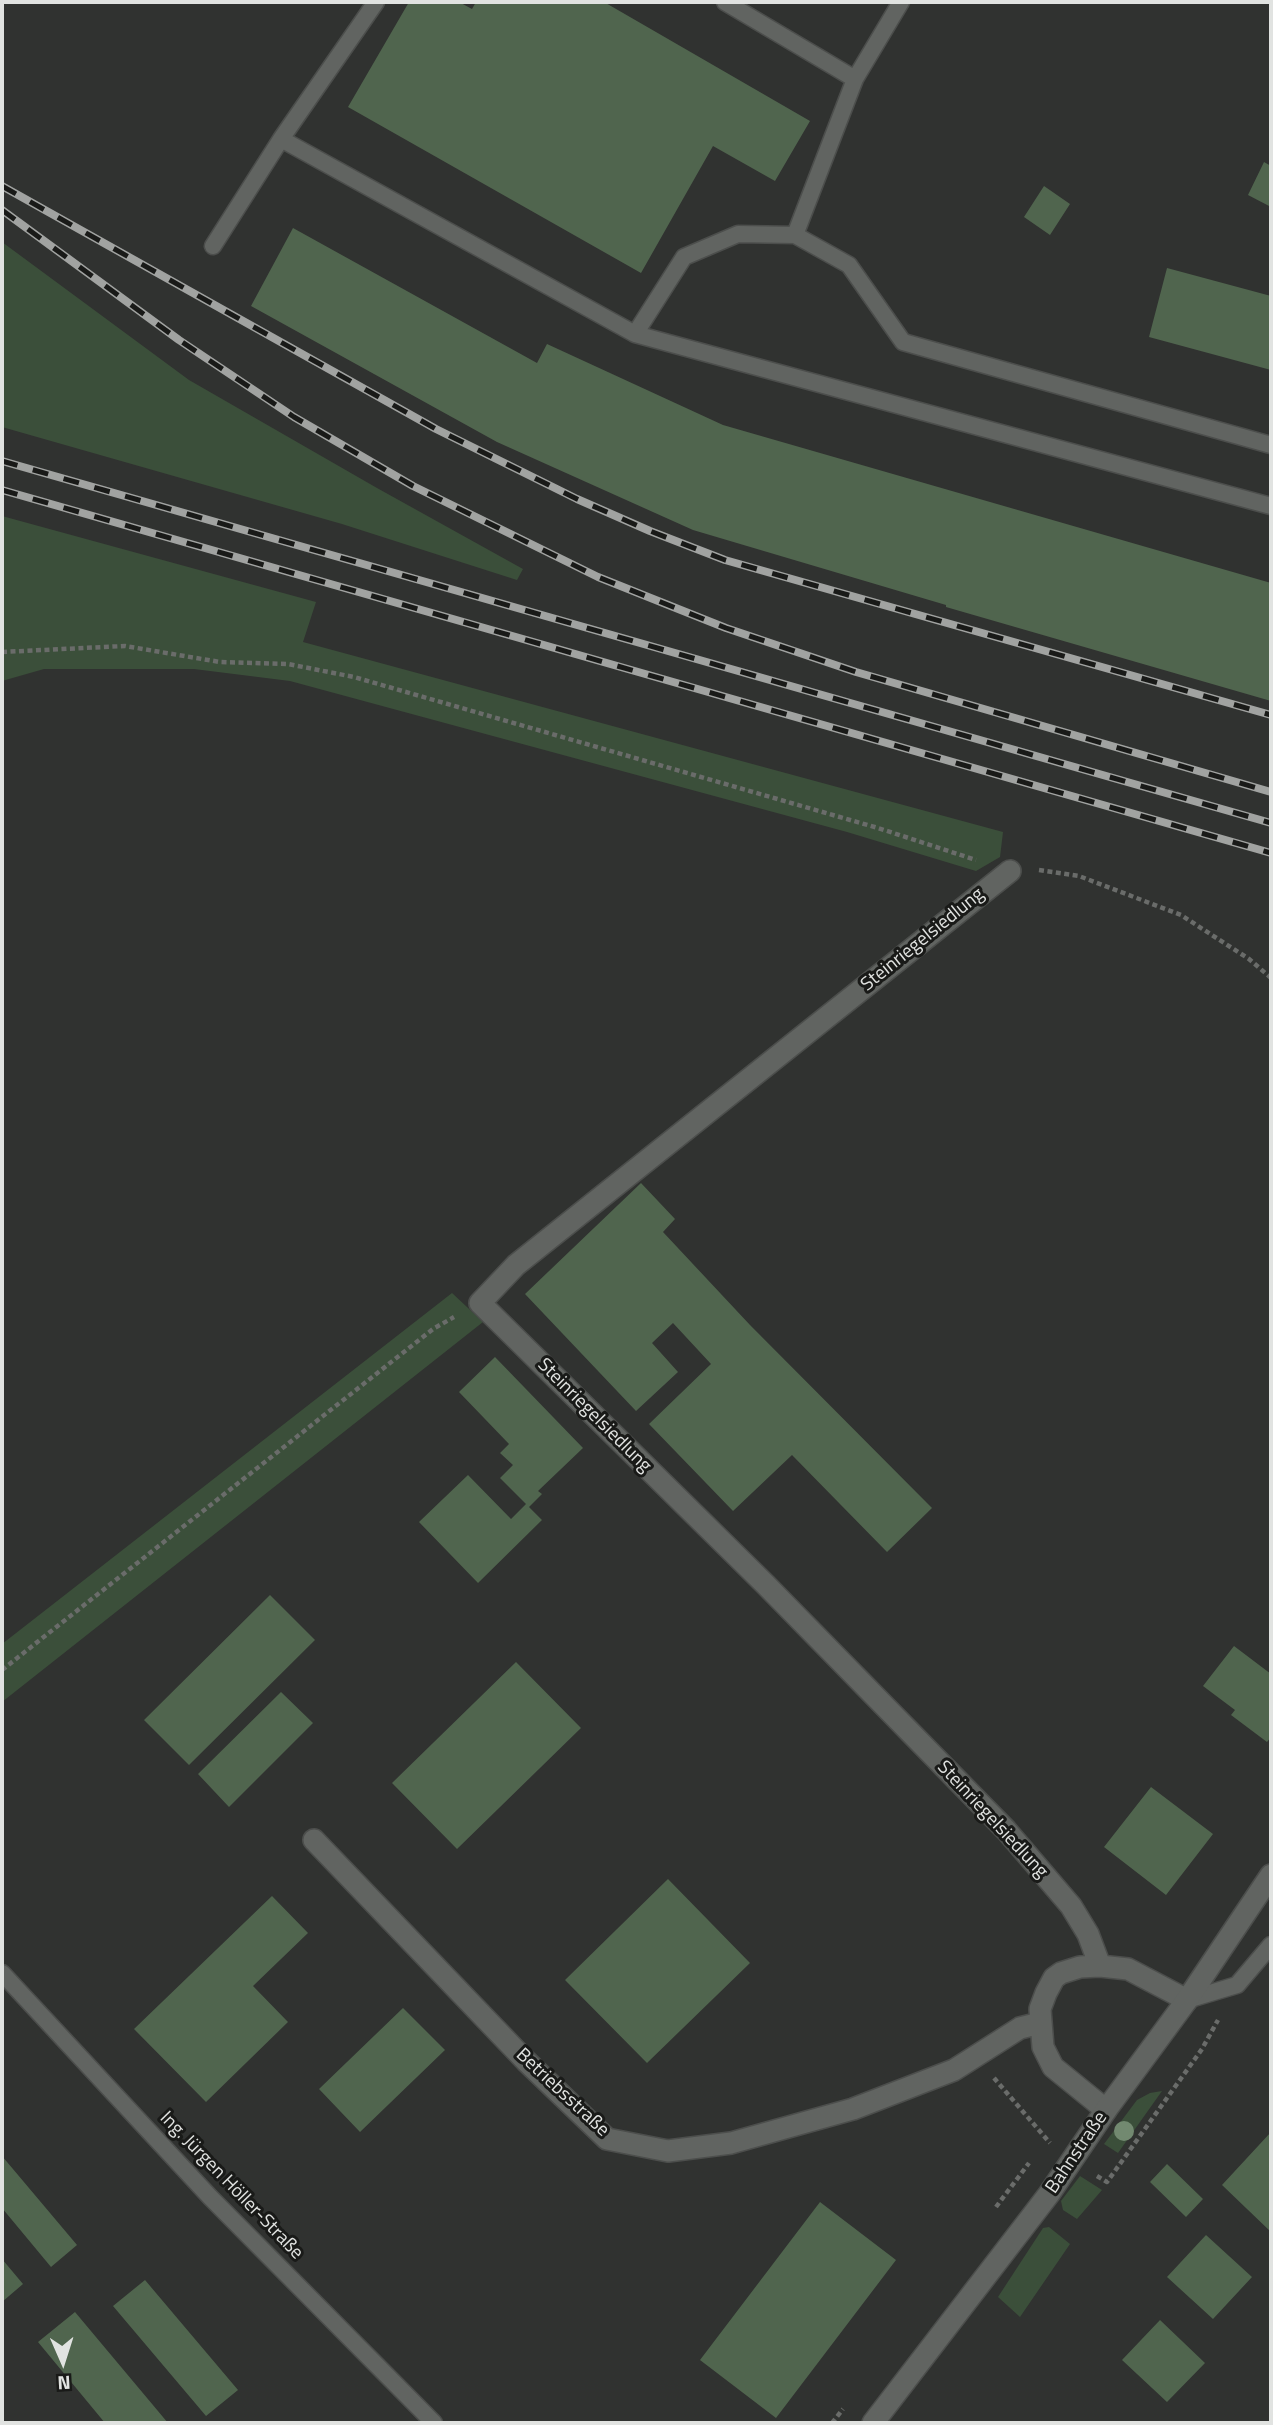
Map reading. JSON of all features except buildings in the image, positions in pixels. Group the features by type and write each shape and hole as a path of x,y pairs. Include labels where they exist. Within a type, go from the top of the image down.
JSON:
{"street":[{"name":"Steinriegelsiedlung","path":"1010,871 516,1265 480,1303 766,1585 1006,1830 1071,1906 1088,1934 1100,1966"},
{"name":"Betriebsstraße","path":"314,1840 526,2061 607,2138 668,2151 731,2143 853,2109 954,2070 1020,2028 1040,2023"},
{"name":"Bahnstraße","path":"873,2423 1049,2194 1106,2110 1188,2000 1271,1875"},
{"path":"1106,2110 1053,2067 1043,2047 1040,2023 1043,2001 1054,1978 1080,1967 1128,1969 1188,2000"}],"lane":[{"path":"213,246 281,139 376,2"},
{"path":"725,2 855,79"},
{"path":"795,235 855,79 901,2"},
{"path":"281,139 635,334 1271,506"},
{"path":"635,334 684,257 738,234 795,235 849,265 904,342 1271,445"},
{"path":"1188,2000 1237,1985 1271,1945"},
{"name":"Ing. Jürgen Höller-Straße","path":"2,1973 210,2197 434,2423"}],"path":[{"path":"2,652 124,646 220,662 288,664 354,677 878,828 1010,871 1031,869 1079,876 1181,915 1249,959 1271,978"},
{"path":"2,1670 433,1329 480,1303"},
{"path":"1073,2159 1107,2182 1202,2049 1237,1985"},
{"path":"976,2054 987,2070 1038,2126 1046,2140"}],"green space":[{"path":"2,242 189,380 523,569 517,580 342,524 2,427"},
{"path":"2,516 316,602 303,642 1003,832 1000,857 976,871 847,832 290,681 194,669 44,669 2,681"},
{"path":"452,1293 483,1322 2,1702 2,1644"},
{"path":"1162,2091 1118,2153 1104,2144 1137,2100 1150,2093"},
{"path":"1080,2176 1102,2190 1077,2219 1063,2210 1061,2201"},
{"path":"1049,2227 1070,2244 1020,2317 998,2297 1043,2228"}],"railway":[{"path":"2,186 436,429 577,499 650,531 725,560 1271,715"},
{"path":"2,210 179,340 294,417 413,486 598,577 726,628 856,672 1271,792"},
{"path":"2,461 1271,823"},
{"path":"2,490 1271,853"}]}
